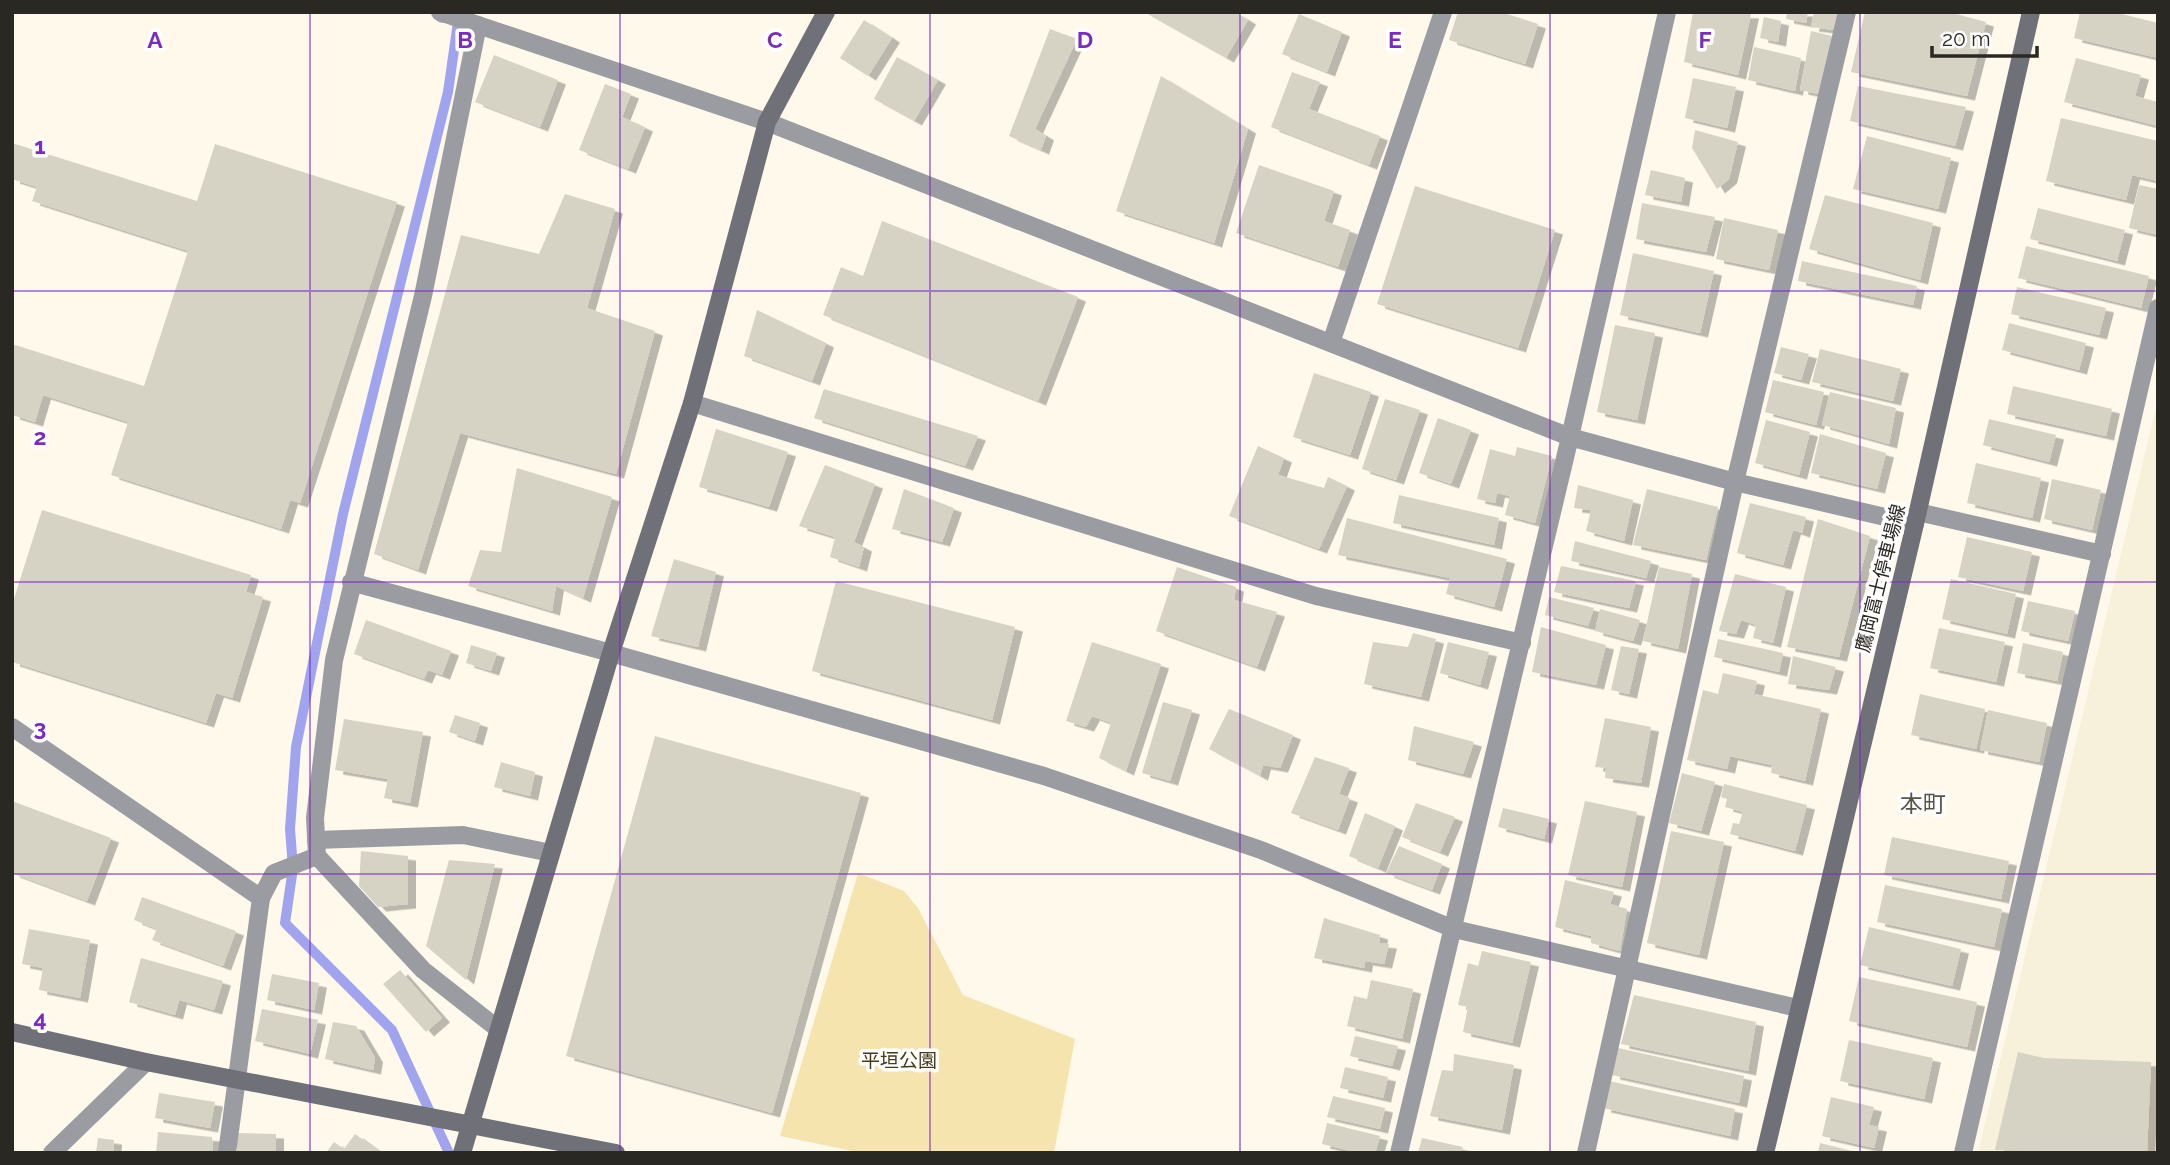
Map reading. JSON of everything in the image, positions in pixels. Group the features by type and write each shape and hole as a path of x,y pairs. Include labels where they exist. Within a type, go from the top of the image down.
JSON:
{"street":[{"path":"462,1153 611,653 692,403 767,122 826,12"},
{"path":"1331,343 1443,12"},
{"path":"1399,1153 1522,643 1667,12"},
{"path":"1586,1153 1735,482 1847,12"},
{"name":"鷹岡富士停車場線","path":"1765,1153 1917,518 2031,12"},
{"path":"442,13 767,122 1570,437 1735,482 2102,554"},
{"path":"478,25 423,296 334,660 318,793 317,848 423,970 498,1029"},
{"path":"1962,1153 2158,308"},
{"path":"692,403 1316,596 1522,643"},
{"path":"351,582 1044,776 1261,850 1454,929 1798,1008"},
{"path":"12,727 261,898"},
{"path":"227,1153 234,1078 261,898 274,873 317,848 463,835 551,853"},
{"path":"12,1032 146,1062 616,1153"},
{"path":"52,1153 146,1062"}],"shaded area":[{"path":"2158,399 2158,1153 1978,1153"}],"green space":[{"name":"平垣公園","path":"858,873 904,891 918,908 963,995 1075,1039 1054,1153 862,1153 780,1136"}],"building":[{"path":"1144,12 1235,12 1248,20 1226,58"},
{"path":"1458,12 1501,12 1538,24 1525,64 1449,40"},
{"path":"1693,12 1751,14 1738,75 1684,62"},
{"path":"1787,12 1808,12 1806,23 1786,19"},
{"path":"1814,12 1838,12 1834,30 1811,27"},
{"path":"1865,12 1949,12 1986,22 1967,96 1851,72"},
{"path":"2080,12 2114,12 2158,23 2158,58 2074,38"},
{"path":"1299,14 1342,32 1327,72 1282,54"},
{"path":"1764,17 1781,21 1778,42 1760,38"},
{"path":"864,20 892,38 868,76 840,58"},
{"path":"1050,29 1077,39 1035,129 1046,136 1041,150 1009,136"},
{"path":"1811,31 1832,36 1818,94 1800,90"},
{"path":"1754,47 1801,58 1795,91 1748,80"},
{"path":"494,55 558,80 540,127 475,102"},
{"path":"897,57 938,80 914,121 874,99"},
{"path":"2076,58 2141,75 2135,96 2158,102 2158,126 2064,102"},
{"path":"1292,72 1320,82 1309,109 1380,136 1369,165 1271,127"},
{"path":"1161,76 1248,129 1214,243 1116,211"},
{"path":"1693,78 1736,87 1727,128 1685,118"},
{"path":"605,84 631,94 622,117 645,127 628,169 579,150"},
{"path":"1858,86 1966,107 1955,146 1850,121"},
{"path":"2061,118 2158,141 2158,181 2132,175 2126,200 2046,181"},
{"path":"1695,130 1738,142 1729,179 1717,189 1692,148"},
{"path":"1867,136 1951,158 1938,209 1853,189"},
{"path":"12,143 197,201 215,144 397,202 300,503 290,500 281,529 111,475 128,422 43,395 35,422 12,415 12,344 144,386 188,251 32,201 37,187 12,179"},
{"path":"1259,165 1334,191 1324,221 1350,230 1338,267 1236,233"},
{"path":"1651,170 1685,178 1681,202 1645,195"},
{"path":"2139,185 2158,189 2158,235 2129,228"},
{"path":"1415,186 1555,230 1518,348 1377,304"},
{"path":"565,194 615,209 587,308 655,331 616,474 460,433 418,570 374,554 461,235 539,254"},
{"path":"1825,195 1933,223 1920,280 1809,249"},
{"path":"1642,203 1715,217 1706,252 1636,239"},
{"path":"2038,208 2125,230 2117,261 2030,239"},
{"path":"1724,218 1778,230 1769,270 1716,259"},
{"path":"882,221 1078,297 1038,401 823,315 841,267 863,276"},
{"path":"2026,246 2149,276 2141,308 2018,278"},
{"path":"1633,253 1714,271 1700,333 1620,315"},
{"path":"1802,261 1917,286 1913,305 1798,281"},
{"path":"2017,287 2106,308 2099,335 2011,314"},
{"path":"757,310 826,343 812,381 744,356"},
{"path":"2009,323 2086,343 2079,370 2002,350"},
{"path":"1615,325 1655,333 1637,420 1597,412"},
{"path":"1781,347 1809,354 1801,380 1774,373"},
{"path":"1820,349 1901,369 1893,401 1812,382"},
{"path":"1314,373 1371,392 1350,455 1293,437"},
{"path":"1773,380 1824,392 1816,425 1765,412"},
{"path":"2013,386 2112,409 2106,436 2007,414"},
{"path":"824,389 978,436 965,466 814,418"},
{"path":"1830,392 1896,408 1889,444 1822,425"},
{"path":"1385,399 1420,410 1396,480 1362,469"},
{"path":"1438,418 1471,430 1451,484 1419,473"},
{"path":"1989,419 2056,435 2049,462 1983,445"},
{"path":"1766,420 1810,432 1799,475 1755,463"},
{"path":"716,429 788,452 769,507 699,487"},
{"path":"1820,434 1886,453 1877,489 1811,473"},
{"path":"1258,446 1284,458 1278,475 1324,488 1328,477 1347,486 1319,549 1229,516"},
{"path":"1517,447 1552,456 1535,523 1505,515 1510,496 1497,493 1495,503 1477,499 1490,449 1515,456"},
{"path":"1976,463 2041,478 2032,518 1967,503"},
{"path":"825,465 875,484 854,542 864,547 859,567 830,557 835,537 799,526"},
{"path":"517,468 612,497 583,598 556,586 552,611 468,586 480,550 501,552"},
{"path":"2052,479 2101,490 2092,530 2044,519"},
{"path":"1578,485 1633,500 1624,541 1586,531 1591,510 1574,508"},
{"path":"904,489 954,508 942,542 892,529"},
{"path":"1647,489 1718,507 1706,560 1633,545"},
{"path":"1399,495 1499,518 1494,545 1393,523"},
{"path":"1750,503 1806,517 1802,533 1793,530 1783,565 1737,553"},
{"path":"42,510 251,575 246,592 263,597 232,698 216,693 206,723 12,662 12,605"},
{"path":"1347,518 1507,559 1494,607 1446,594 1450,578 1338,555"},
{"path":"1818,519 1870,536 1839,657 1787,647"},
{"path":"1967,537 2032,552 2023,591 1958,577"},
{"path":"1575,541 1651,561 1646,578 1571,561"},
{"path":"674,559 716,572 698,647 651,636"},
{"path":"1561,566 1636,581 1629,608 1554,592"},
{"path":"1177,567 1236,587 1234,600 1277,612 1257,667 1156,631"},
{"path":"1659,567 1692,574 1678,649 1643,641"},
{"path":"1735,574 1786,587 1773,643 1753,638 1756,625 1741,620 1736,634 1719,631"},
{"path":"1951,579 2016,594 2007,634 1942,619"},
{"path":"836,581 1015,627 992,720 812,671"},
{"path":"1549,597 1594,608 1588,626 1545,615"},
{"path":"2028,601 2075,611 2068,641 2021,631"},
{"path":"1600,609 1640,620 1633,641 1595,631"},
{"path":"366,620 451,651 442,675 428,670 424,679 354,654"},
{"path":"1541,627 1606,645 1596,685 1532,672"},
{"path":"1939,628 2005,642 1996,682 1930,668"},
{"path":"1413,633 1436,639 1421,697 1364,684 1373,642 1408,647"},
{"path":"1718,639 1783,653 1779,672 1714,657"},
{"path":"1092,642 1161,664 1126,771 1099,758 1111,723 1092,716 1086,727 1066,721"},
{"path":"1448,642 1489,652 1480,685 1440,673"},
{"path":"2023,643 2063,652 2057,681 2017,673"},
{"path":"471,645 497,653 491,671 466,663"},
{"path":"1621,646 1639,649 1629,694 1611,690"},
{"path":"1793,656 1836,667 1829,690 1788,684"},
{"path":"1723,673 1757,681 1754,694 1821,709 1805,781 1771,773 1772,765 1730,756 1727,769 1687,760 1703,690 1718,694"},
{"path":"1920,694 1985,709 1976,749 1911,735"},
{"path":"1163,702 1192,710 1170,781 1142,773"},
{"path":"1229,709 1293,735 1280,768 1263,765 1260,776 1209,749"},
{"path":"1988,710 2047,723 2039,762 1980,750"},
{"path":"455,715 480,723 475,741 449,732"},
{"path":"1605,718 1651,727 1641,783 1605,778 1606,768 1595,767"},
{"path":"344,719 423,732 410,803 384,798 388,779 335,770"},
{"path":"1414,726 1474,742 1463,774 1408,760"},
{"path":"655,736 861,793 772,1113 566,1056"},
{"path":"1315,757 1349,768 1339,794 1350,798 1338,830 1291,813"},
{"path":"501,762 535,772 530,796 494,787"},
{"path":"1682,773 1715,782 1701,831 1669,823"},
{"path":"1724,784 1807,805 1795,851 1730,834 1733,823 1739,824 1743,812 1725,807 1727,799 1721,797"},
{"path":"12,801 111,838 87,901 12,873"},
{"path":"1585,801 1637,812 1622,887 1568,875"},
{"path":"1416,803 1455,817 1440,852 1402,837"},
{"path":"1503,808 1549,819 1544,839 1498,827"},
{"path":"1365,813 1395,826 1378,868 1349,856"},
{"path":"1671,831 1724,842 1699,955 1647,943"},
{"path":"1892,837 2009,861 2001,899 1884,875"},
{"path":"1399,846 1442,864 1432,890 1386,873"},
{"path":"361,851 408,856 408,904 378,907 359,886"},
{"path":"449,860 495,864 466,980 426,946"},
{"path":"1565,880 1614,892 1610,904 1627,909 1620,951 1591,943 1591,936 1555,927"},
{"path":"1885,885 2002,909 1994,947 1877,922"},
{"path":"142,897 236,931 223,966 152,940 157,929 134,920"},
{"path":"1324,918 1380,935 1379,943 1389,944 1384,964 1365,961 1364,968 1314,958"},
{"path":"1869,927 1961,949 1952,986 1860,965"},
{"path":"29,929 90,940 80,998 39,990 43,968 22,964"},
{"path":"1482,951 1531,962 1512,1043 1463,1032 1468,1007 1458,1005 1468,963 1478,966"},
{"path":"141,958 223,981 214,1010 179,1000 175,1015 129,1002"},
{"path":"400,970 442,1018 426,1032 383,984"},
{"path":"272,974 319,983 314,1010 267,1000"},
{"path":"1859,977 1977,1002 1967,1047 1849,1021"},
{"path":"1371,980 1413,989 1402,1039 1347,1026 1354,996 1367,999"},
{"path":"1634,995 1756,1022 1748,1071 1621,1044"},
{"path":"262,1009 318,1020 310,1054 255,1041"},
{"path":"333,1022 356,1026 375,1058 373,1070 325,1059"},
{"path":"1355,1036 1398,1046 1392,1066 1350,1056"},
{"path":"1849,1040 1933,1058 1924,1099 1840,1081"},
{"path":"1618,1048 1744,1076 1739,1103 1612,1075"},
{"path":"2018,1052 2044,1058 2151,1062 2147,1153 1995,1150"},
{"path":"1454,1054 1514,1065 1502,1130 1430,1116 1442,1070 1453,1071"},
{"path":"1345,1067 1388,1077 1383,1098 1340,1088"},
{"path":"1609,1081 1735,1109 1730,1136 1603,1108"},
{"path":"159,1093 215,1102 210,1128 155,1118"},
{"path":"1333,1096 1385,1108 1380,1129 1327,1117"},
{"path":"1831,1097 1874,1107 1869,1125 1879,1127 1874,1148 1822,1136"},
{"path":"1327,1123 1380,1136 1375,1153 1359,1153 1322,1144"},
{"path":"158,1132 212,1137 213,1153 156,1153"},
{"path":"237,1133 276,1134 276,1153 237,1153"},
{"path":"355,1134 381,1153 326,1153 334,1142 344,1149"},
{"path":"98,1138 114,1140 113,1153 96,1153"},
{"path":"1422,1138 1463,1147 1461,1153 1418,1153"},
{"path":"1820,1143 1856,1152 1856,1153 1818,1153"}],"waterway":[{"path":"449,1153 392,1030 285,923 293,868 290,829 296,747 343,514 448,92 459,15"}],"district":[{"name":"本町","path":"1923,803"}]}
